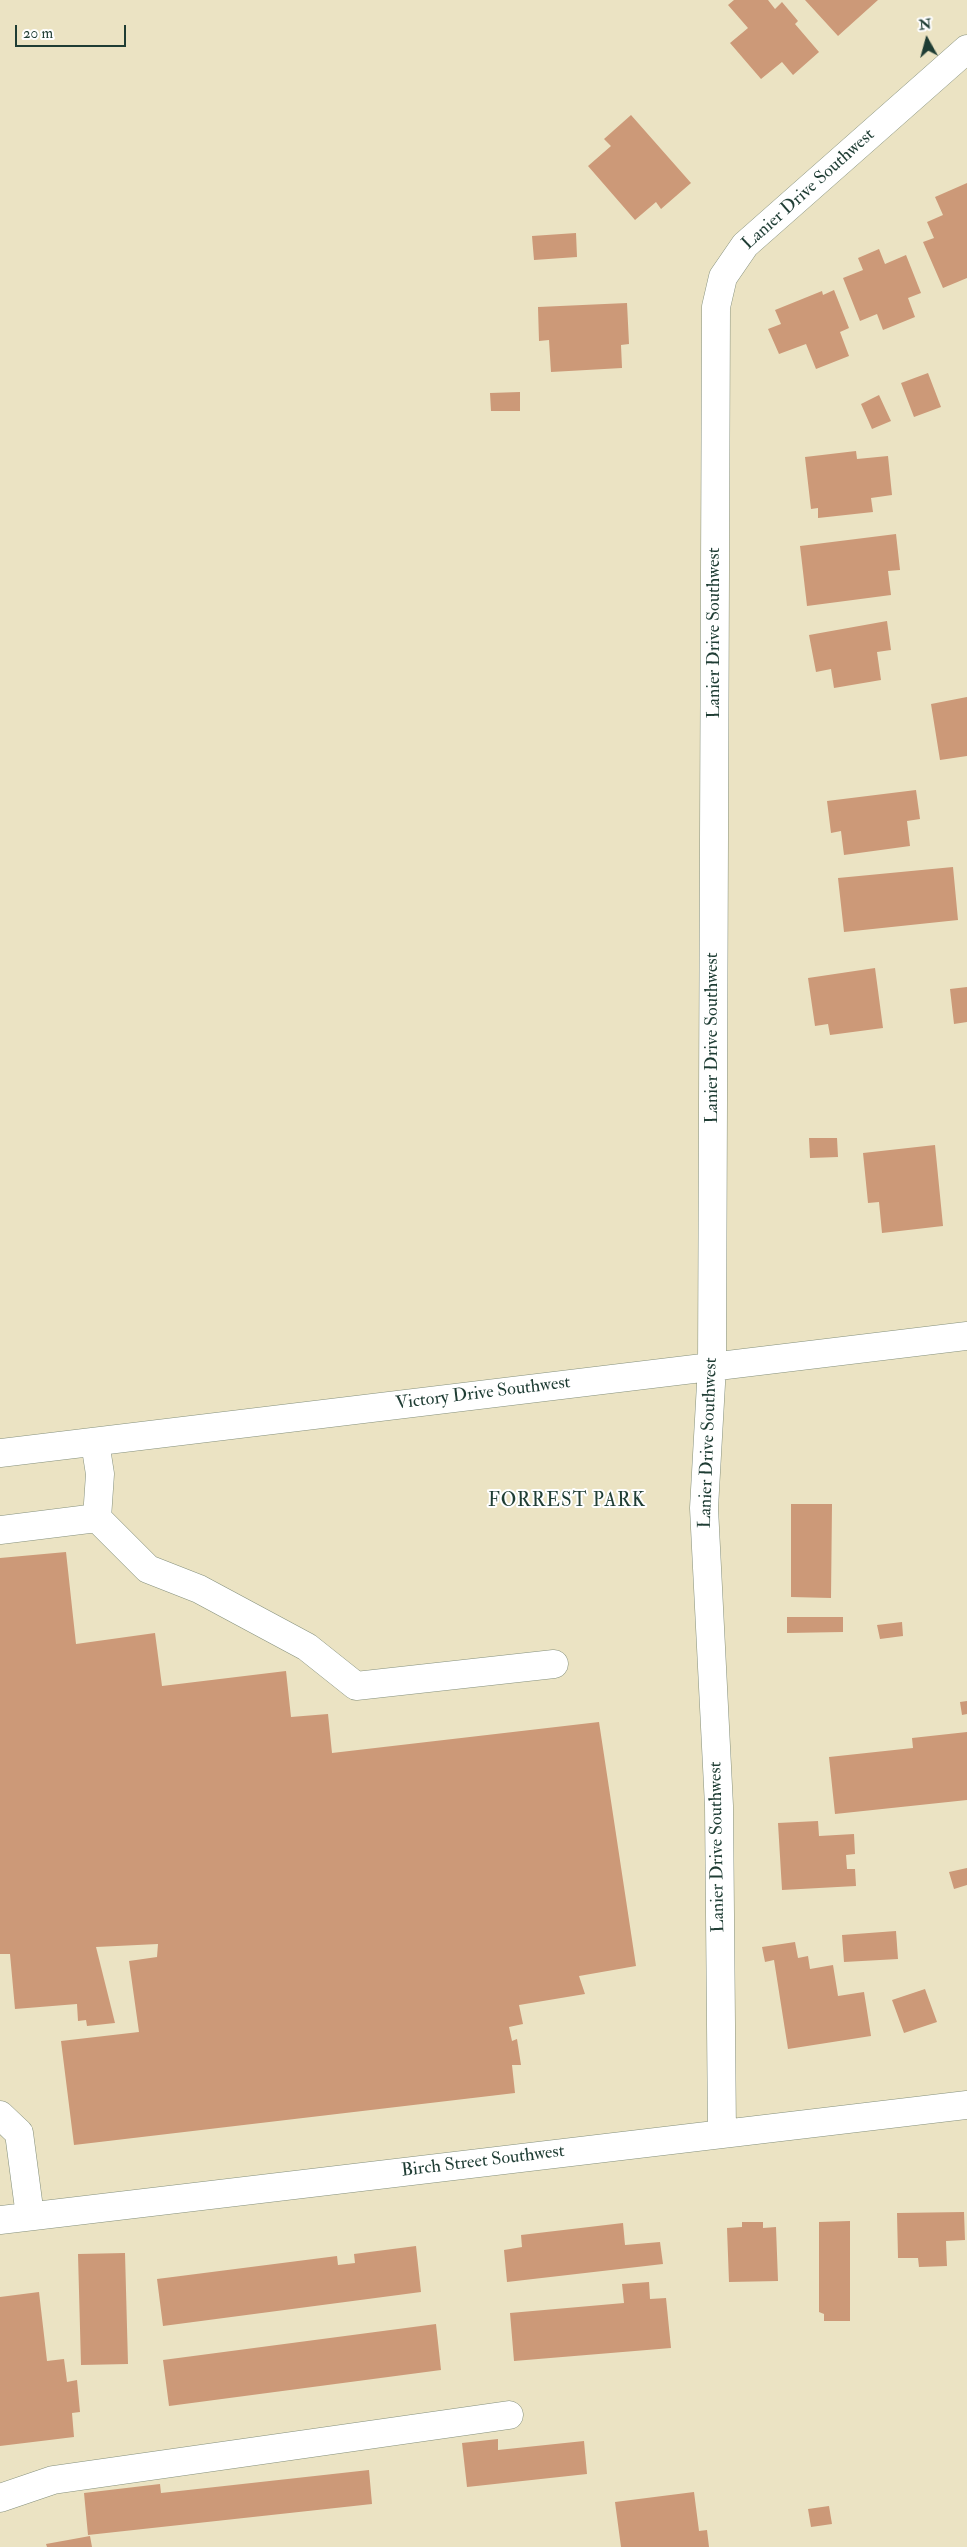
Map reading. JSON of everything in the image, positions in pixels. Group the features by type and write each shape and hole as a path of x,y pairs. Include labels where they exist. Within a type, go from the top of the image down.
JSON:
{"street":[{"name":"Lanier Drive Southwest","path":"722,2134 719,1806 704,1508 712,1366 716,307 723,277 745,245 967,49"},
{"name":"Victory Drive Southwest","path":"0,1454 967,1336"},
{"path":"95,1442 100,1474 97,1518 148,1569 199,1589 307,1647 356,1686 554,1664"},
{"path":"0,1530 97,1518"},
{"name":"Birch Street Southwest","path":"0,2220 967,2105"},
{"path":"0,2115 19,2133 30,2216"},
{"path":"0,2498 53,2480 509,2415"}],"building":[{"path":"734,0 768,0 775,9 782,2 798,21 795,24 819,52 793,75 782,62 761,79 730,43 748,28 728,5"},
{"path":"805,0 878,0 838,36"},
{"path":"631,115 691,183 661,209 656,202 635,220 588,166 611,146 604,139"},
{"path":"967,183 967,278 943,288 923,242 934,238 927,222 943,215 935,197"},
{"path":"576,233 577,257 534,260 532,236"},
{"path":"879,249 885,264 906,255 921,293 908,298 915,317 883,330 877,314 860,321 843,278 863,270 858,258"},
{"path":"834,290 849,328 840,332 849,356 816,369 806,344 779,354 768,329 781,324 775,310 822,291 823,295"},
{"path":"627,303 629,344 621,345 622,368 551,372 549,340 539,341 538,307"},
{"path":"928,373 941,407 914,417 901,383"},
{"path":"520,392 520,411 491,411 490,393"},
{"path":"879,395 891,421 872,429 861,404"},
{"path":"856,451 857,459 888,456 892,495 871,498 873,512 818,518 818,508 811,509 805,457"},
{"path":"896,534 900,570 888,571 891,595 807,606 800,546"},
{"path":"887,621 891,650 877,652 881,680 834,688 831,669 816,672 809,635"},
{"path":"967,697 967,756 940,760 931,704"},
{"path":"916,790 920,819 907,821 910,846 844,855 841,831 831,833 827,801"},
{"path":"953,867 958,920 844,932 838,878"},
{"path":"875,968 883,1028 830,1035 828,1024 815,1026 808,978"},
{"path":"967,987 967,1022 954,1024 950,989"},
{"path":"809,1138 837,1138 838,1157 810,1158"},
{"path":"935,1145 943,1226 882,1233 879,1202 868,1203 863,1153"},
{"path":"791,1504 832,1504 831,1598 791,1597"},
{"path":"66,1552 76,1644 155,1633 162,1686 286,1671 291,1717 328,1714 332,1753 599,1722 636,1966 579,1976 585,1994 519,2005 523,2024 509,2027 512,2041 517,2039 521,2065 512,2065 515,2093 74,2145 61,2041 139,2032 129,1961 157,1957 158,1944 96,1947 115,2023 87,2026 86,2020 78,2021 77,2004 15,2009 10,1954 0,1954 0,1558"},
{"path":"787,1617 843,1617 843,1632 787,1633"},
{"path":"902,1622 903,1636 880,1639 877,1625"},
{"path":"967,1701 967,1714 962,1715 960,1702"},
{"path":"967,1732 967,1800 835,1814 829,1757 913,1748 912,1738"},
{"path":"818,1821 819,1836 854,1834 855,1854 846,1855 847,1869 855,1869 856,1886 782,1890 778,1823"},
{"path":"967,1868 967,1885 954,1889 949,1872"},
{"path":"896,1931 898,1959 844,1962 842,1935"},
{"path":"795,1942 798,1958 808,1956 810,1969 833,1965 838,1996 864,1992 871,2036 788,2049 774,1960 765,1962 762,1947"},
{"path":"925,1989 937,2022 904,2033 892,2000"},
{"path":"964,2212 965,2240 946,2241 947,2266 919,2267 918,2258 898,2258 897,2213"},
{"path":"850,2221 850,2321 824,2321 824,2314 819,2312 819,2222"},
{"path":"742,2222 763,2222 763,2228 776,2227 778,2281 729,2282 727,2228 742,2227"},
{"path":"623,2223 625,2245 660,2242 663,2264 507,2282 504,2250 522,2247 521,2235"},
{"path":"416,2246 421,2292 163,2326 157,2279 337,2256 338,2265 355,2263 354,2254"},
{"path":"125,2253 128,2364 81,2365 78,2254"},
{"path":"649,2282 650,2299 666,2298 671,2348 514,2361 510,2313 624,2303 622,2284"},
{"path":"39,2292 47,2361 64,2359 67,2382 77,2380 80,2412 72,2413 74,2437 0,2446 0,2297"},
{"path":"436,2324 441,2370 169,2406 163,2360"},
{"path":"498,2439 498,2450 584,2441 587,2474 467,2487 462,2443"},
{"path":"369,2470 372,2504 88,2535 84,2493 160,2484 161,2493"},
{"path":"694,2492 699,2531 707,2530 709,2547 621,2547 615,2502"},
{"path":"829,2506 832,2524 811,2527 808,2509"},
{"path":"90,2536 92,2547 47,2547 46,2544"}],"district":[{"name":"FORREST PARK","path":"567,1502"}]}
